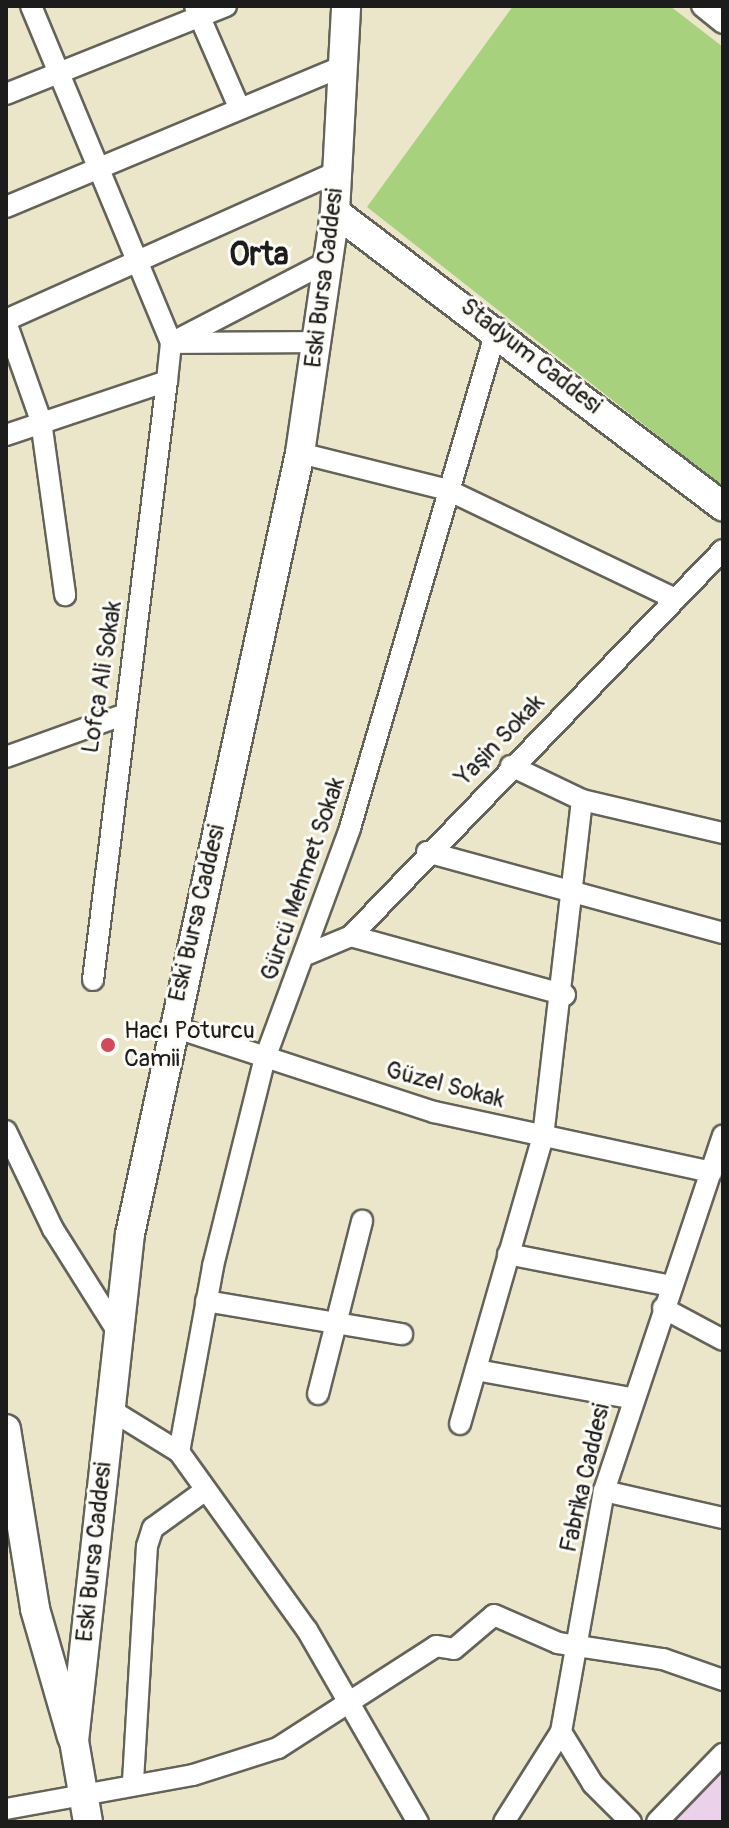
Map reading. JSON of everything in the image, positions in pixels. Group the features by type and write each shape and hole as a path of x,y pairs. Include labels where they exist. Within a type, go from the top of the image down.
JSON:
{"street":[{"path":"31,6 171,343"},
{"path":"6,94 59,75 198,12 226,6"},
{"name":"Eski Bursa Caddesi","path":"88,1822 80,1790 74,1741 130,1234 171,1026 300,453 335,212 346,6"},
{"path":"702,6 723,23"},
{"path":"198,12 238,105"},
{"path":"6,207 238,105 341,67"},
{"path":"65,595 41,421 6,321 140,265 335,173"},
{"name":"Stadyum Caddesi","path":"335,212 497,328 723,506"},
{"path":"171,343 329,261"},
{"name":"Gürcü Mehmet Sokak","path":"179,1452 206,1301 264,1061 308,954 497,328"},
{"path":"171,343 318,342"},
{"name":"Lofça Ali Sokak","path":"93,980 120,716 171,343"},
{"path":"6,435 167,381"},
{"path":"300,453 448,490 675,599"},
{"name":"Yaşin Sokak","path":"308,954 351,936 427,852 723,550"},
{"path":"6,757 120,716"},
{"path":"511,766 582,800 723,833"},
{"path":"460,1424 543,1137 565,995 582,800"},
{"path":"427,852 723,933"},
{"path":"351,936 565,995"},
{"name":"Güzel Sokak","path":"171,1026 264,1061 543,1137 712,1172"},
{"path":"6,1131 53,1229 119,1334"},
{"name":"Fabrika Caddesi","path":"561,1732 604,1491 630,1398 723,1135"},
{"path":"318,1394 332,1322 362,1221"},
{"path":"508,1254 671,1286"},
{"path":"206,1301 402,1334"},
{"path":"663,1308 723,1340"},
{"path":"476,1370 630,1398"},
{"path":"111,1410 179,1452 203,1492 351,1703 417,1821"},
{"path":"6,1429 10,1481 54,1696 74,1741"},
{"path":"604,1491 723,1518"},
{"path":"133,1781 147,1546 153,1528 203,1492"},
{"path":"6,1809 80,1790 193,1775 278,1748 436,1646 454,1649 494,1615 558,1643 577,1642 723,1680"},
{"path":"504,1822 561,1732 593,1784 631,1822"},
{"path":"657,1822 723,1754"}],"shaded area":[{"path":"723,1766 723,1822 679,1822 671,1814"}],"green space":[{"path":"513,6 670,6 723,47 723,487 367,207"}],"place":[{"name":"Hacı Poturcu Camii","path":"108,1045"}],"district":[{"name":"Orta","path":"259,255"}]}
